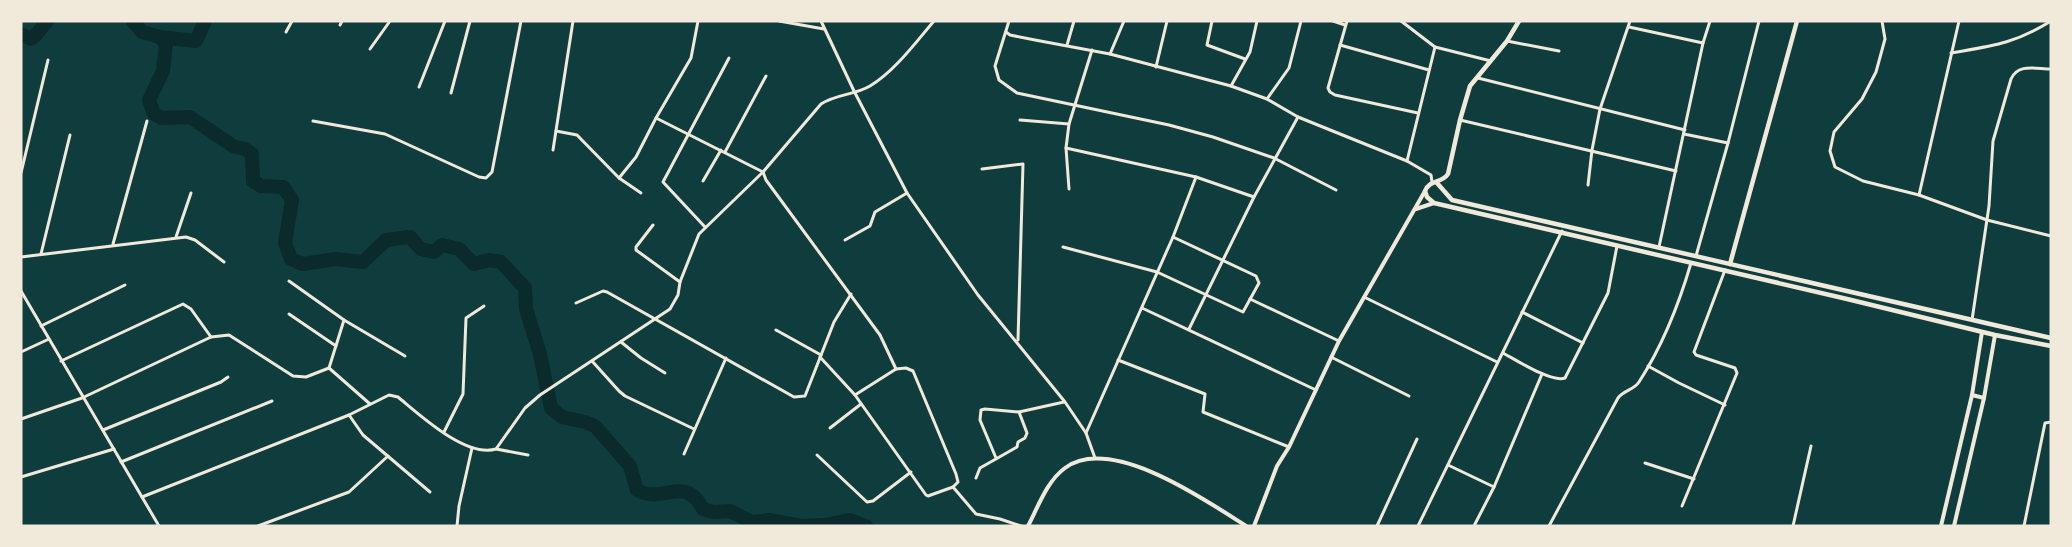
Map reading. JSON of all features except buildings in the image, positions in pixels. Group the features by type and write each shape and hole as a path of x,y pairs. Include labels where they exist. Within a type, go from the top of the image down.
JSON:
{"main road":[{"path":"1518,21 1507,41 1470,86 1448,174 1425,191 1427,197 1434,203 1562,231 1982,332 2051,346"},
{"path":"1730,264 1797,21"},
{"path":"1435,182 1452,200 2051,338"},
{"path":"1780,284 1782,276"},
{"path":"1847,299 1849,292"}],"street":[{"path":"286,32 292,21"},
{"path":"340,26 342,21"},
{"path":"370,50 390,21"},
{"path":"420,87 445,21"},
{"path":"451,93 471,21"},
{"path":"313,121 385,134 479,177 486,178 492,172 521,21"},
{"path":"553,150 573,21"},
{"path":"619,178 636,157 692,58 698,21"},
{"path":"779,21 825,29"},
{"path":"821,21 907,193 978,295 1065,402 1086,434 1095,458"},
{"path":"496,449 525,408 540,395 657,319 674,304 696,240 705,227 764,172 821,104 869,87 913,46 934,21"},
{"path":"1009,21 995,66 999,80 1017,93 1169,125 1213,137 1274,158 1336,190"},
{"path":"1067,45 1074,21"},
{"path":"1110,54 1124,21"},
{"path":"1156,67 1167,21"},
{"path":"1212,21 1207,45 1245,59"},
{"path":"1231,86 1250,51 1257,21"},
{"path":"1267,99 1289,68 1301,21"},
{"path":"1333,21 1346,23 1328,88 1330,92 1418,113"},
{"path":"1401,21 1436,47 1491,61"},
{"path":"1588,185 1600,109 1630,21"},
{"path":"1659,247 1703,43 1710,21"},
{"path":"1696,256 1760,21"},
{"path":"1882,21 1886,39 1876,72 1862,99 1834,132 1830,152 1835,167 1863,181 1919,195 1987,220 2051,236"},
{"path":"1919,195 1959,21"},
{"path":"1951,53 2017,40 2051,21"},
{"path":"1629,27 1703,43"},
{"path":"1006,32 1018,37 1110,54 1231,86 1267,99 1298,117 1407,161 1431,175 1435,182"},
{"path":"1507,41 1558,51"},
{"path":"1340,45 1429,70"},
{"path":"1407,161 1436,47"},
{"path":"1070,189 1066,148 1069,124 1092,50"},
{"path":"705,227 663,183 729,58"},
{"path":"21,173 48,60"},
{"path":"1972,320 1987,220 1993,141 2011,79 2015,71 2021,68 2051,69"},
{"path":"703,181 766,76"},
{"path":"1476,78 1728,143"},
{"path":"1189,329 1254,196 1298,117"},
{"path":"656,118 764,172 766,180 880,335 896,369"},
{"path":"1020,120 1069,124"},
{"path":"1460,120 1676,171"},
{"path":"113,245 147,121"},
{"path":"556,132 577,135 619,178 640,193"},
{"path":"41,254 70,135"},
{"path":"1066,148 1196,177 1254,196"},
{"path":"982,169 1023,164 1018,342"},
{"path":"1086,434 1173,237 1196,177"},
{"path":"1254,526 1277,466 1289,447 1339,341 1425,191"},
{"path":"176,237 191,193"},
{"path":"845,240 870,226 875,212 907,193"},
{"path":"1415,210 1434,203"},
{"path":"653,225 636,250 680,282"},
{"path":"1418,526 1562,231"},
{"path":"21,257 176,237 195,240 224,262"},
{"path":"1063,247 1157,272 1243,312 1258,284 1256,276 1173,237"},
{"path":"1503,353 1542,374 1563,379 1608,293 1617,245"},
{"path":"1549,526 1618,398 1638,384 1648,366 1678,306 1691,262"},
{"path":"1682,506 1737,371 1735,368 1696,355 1694,351 1725,270"},
{"path":"289,281 344,320 405,356"},
{"path":"41,326 125,285"},
{"path":"21,291 159,526"},
{"path":"576,303 605,291 799,398 805,396 834,322 851,294"},
{"path":"1364,297 1498,363"},
{"path":"1250,299 1339,341"},
{"path":"61,361 180,304 191,309 211,337"},
{"path":"444,432 463,394 466,318 484,306"},
{"path":"1142,308 1316,390"},
{"path":"1522,312 1583,343"},
{"path":"289,314 336,346"},
{"path":"329,368 344,320"},
{"path":"776,330 820,356 855,395 927,496 953,487 958,482 913,371 906,368 896,369 855,395"},
{"path":"1941,526 1972,395 1982,332"},
{"path":"21,419 82,398 211,337 229,335 293,376 306,377 329,368"},
{"path":"1954,526 1984,398 1995,335"},
{"path":"21,352 49,339"},
{"path":"621,342 665,373"},
{"path":"1331,357 1409,396"},
{"path":"684,454 726,358"},
{"path":"1118,360 1205,394 1203,412 1289,447"},
{"path":"592,361 625,396 694,429"},
{"path":"1648,366 1725,405"},
{"path":"329,368 370,404"},
{"path":"1474,526 1494,487 1542,374"},
{"path":"103,430 228,377"},
{"path":"142,497 350,415 386,395 395,396 444,432 472,448 496,449 528,455"},
{"path":"1972,395 1984,398"},
{"path":"121,462 272,401"},
{"path":"996,458 980,420 981,410 1018,412 1065,402"},
{"path":"830,428 861,404"},
{"path":"976,478 980,468 1017,447 1018,442 1025,438 1025,429 1018,412"},
{"path":"350,415 363,435 430,492"},
{"path":"2024,526 2045,423 2049,421"},
{"path":"1377,526 1417,439"},
{"path":"1793,526 1811,446"},
{"path":"457,526 459,506 472,448"},
{"path":"21,477 114,449"},
{"path":"817,455 867,501 873,501 911,472"},
{"path":"258,526 349,492 388,456"},
{"path":"1028,526 1046,491 1063,470 1080,461 1095,458 1129,463 1149,469 1246,526"},
{"path":"1645,463 1694,479"},
{"path":"1448,465 1494,487"},
{"path":"953,487 976,514 1021,526"}],"waterway":[{"path":"21,34 31,39 47,21"},
{"path":"133,21 142,32 160,37 166,44 163,71 149,100 154,114 162,118 190,117 233,146 245,149 252,154 253,181 261,186 283,187 292,200 285,243 291,259 303,264 335,259 363,262 386,240 410,237 421,249 434,252 442,245 459,249 474,264 489,260 501,262 525,288 526,309 540,354 551,408 562,417 595,426 630,466 637,490 647,494 681,491 696,498 703,509 713,512 730,511 752,522 769,520 801,526 825,525 849,520 866,526"},
{"path":"160,37 196,41 205,21"}]}
